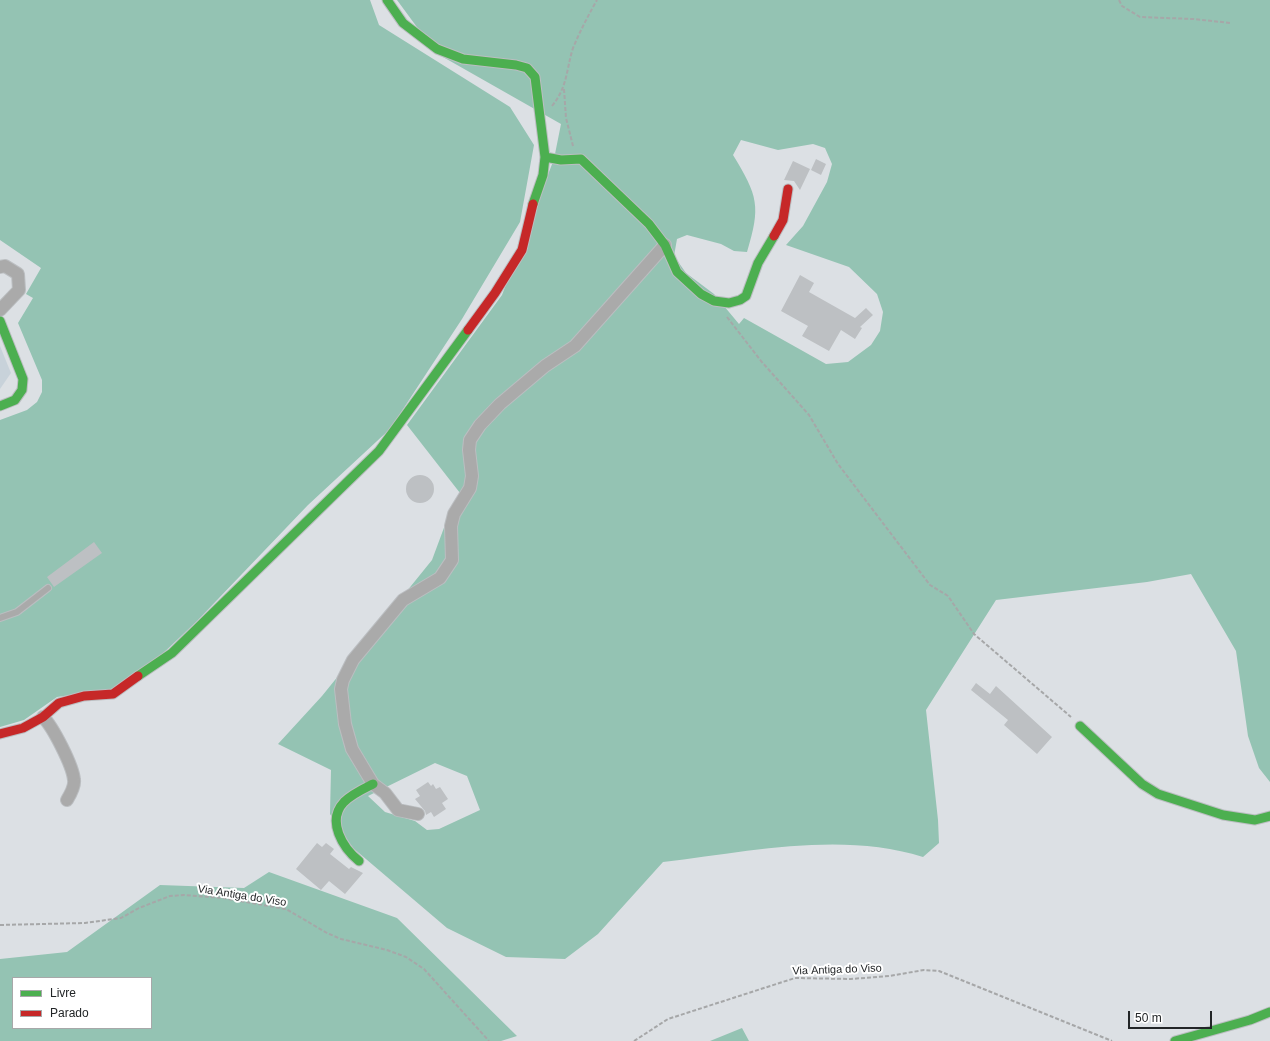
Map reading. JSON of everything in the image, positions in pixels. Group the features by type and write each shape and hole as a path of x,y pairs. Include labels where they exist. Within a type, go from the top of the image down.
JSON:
{"street":[{"path":"0,734 23,728 43,717 59,703 84,696 113,694 172,653 379,451 495,293 522,250 532,208 543,175 545,158 535,77 527,68 516,65 463,59 437,49 403,23 387,0"},
{"path":"545,158 561,160 581,159 635,210 665,245 677,272 701,294 714,301 728,303 740,300 746,296 758,263 783,220 788,190"},
{"path":"418,814 398,810 385,792 373,784 352,749 344,717 341,689 343,680 353,660 403,600 440,578 452,560 451,526 454,514 470,488 472,476 469,450 470,440 480,425 500,404 545,366 575,346 665,245"},
{"path":"0,267 5,266 18,274 19,290 0,310"},
{"path":"0,321 23,379 22,390 15,400 0,406"},
{"path":"43,717 50,725 74,780 67,800"},
{"path":"1080,726 1142,784 1158,794 1196,808 1236,818 1255,820 1270,816"},
{"path":"359,861 343,844 337,833 336,817 340,806 373,784"},
{"path":"1175,1041 1250,1020 1270,1012"}],"lane":[{"path":"0,618 16,612 48,588"}],"path":[{"path":"581,159 572,145 566,118 564,88 573,50 583,24 597,0"},
{"path":"1119,0 1122,6 1140,17 1193,19 1231,23"},
{"path":"539,112 553,106 564,88"},
{"path":"714,301 761,361 809,415 838,464 930,585 948,596 974,634 1080,726"},
{"name":"Via Antiga do Viso","path":"0,925 85,923 121,918 139,908 170,896 184,895 223,898 286,909 327,934 341,939 387,950 406,957 424,969 489,1041"},
{"name":"Via Antiga do Viso","path":"634,1041 668,1018 743,996 789,979 813,977 851,979 889,976 924,970 939,971 1112,1041"}],"shaded area":[{"path":"0,346 11,373 0,389"}],"green space":[{"path":"0,0 370,0 379,25 510,107 534,145 520,222 462,319 390,429 308,505 197,621 157,659 112,689 57,697 24,720 0,727 0,420 27,410 37,402 42,392 42,380 18,323 33,298 26,294 41,268 0,240"},
{"path":"397,0 1270,0 1270,782 1259,768 1248,736 1236,651 1191,574 1147,582 996,600 926,710 938,820 939,843 923,857 892,849 860,845 827,845 761,849 663,862 598,934 565,959 506,957 447,928 353,848 330,814 331,770 278,744 322,696 432,560 445,525 460,493 407,425 502,295 554,159 561,124 436,53","holes":["741,140 778,150 813,144 825,148 832,164 827,182 803,226 786,245 849,267 877,294 883,312 880,331 871,345 848,362 826,364 744,318 739,324 714,294 686,273 674,256 677,239 687,235 721,244 734,251 747,252 754,223 755,202 748,181 733,155","435,763 467,776 480,810 439,829 427,830 415,821 385,812 368,796"]},
{"path":"269,872 397,918 517,1036 501,1041 0,1041 0,959 67,952 160,885 244,888"},
{"path":"742,1028 749,1041 710,1041"}],"building":[{"path":"816,159 826,164 821,175 811,170"},
{"path":"793,161 810,169 800,190 794,181 784,180"},
{"path":"800,275 814,283 809,292 855,318 866,308 873,315 860,327 862,328 855,339 841,330 829,351 802,336 808,326 781,311"},
{"path":"420,475 430,479 434,489 430,499 420,503 410,499 406,489 410,479"},
{"path":"94,542 102,553 54,587 47,577"},
{"path":"976,683 990,694 996,686 1052,737 1037,754 1004,725 1008,720 971,690"},
{"path":"428,782 431,786 433,784 436,789 440,787 448,799 442,803 446,809 434,817 431,812 426,815 425,811 415,799 420,796 416,790"},
{"path":"317,843 322,847 326,843 334,849 330,854 349,869 351,867 363,873 345,894 329,881 321,890 296,869"}],"traffic: fast":[{"path":"387,0 403,23 437,49 463,59 516,65 527,68 535,77 545,157 543,175 533,204"},
{"path":"545,157 561,160 581,159 649,224 665,245 677,272 701,294 714,301 729,303 740,300 746,296 758,263 774,236"},
{"path":"0,321 23,379 22,390 15,400 0,406"},
{"path":"138,676 172,653 379,451 468,330"},
{"path":"1080,726 1142,784 1158,794 1223,815 1255,820 1270,816"},
{"path":"359,861 342,842 336,817 339,809 347,799 373,784"},
{"path":"1175,1041 1250,1020 1270,1012"}],"traffic: jam":[{"path":"774,236 783,220 788,189"},
{"path":"468,330 495,293 522,250 533,204"},
{"path":"0,734 23,728 43,717 59,703 84,696 113,694 138,676"}]}
